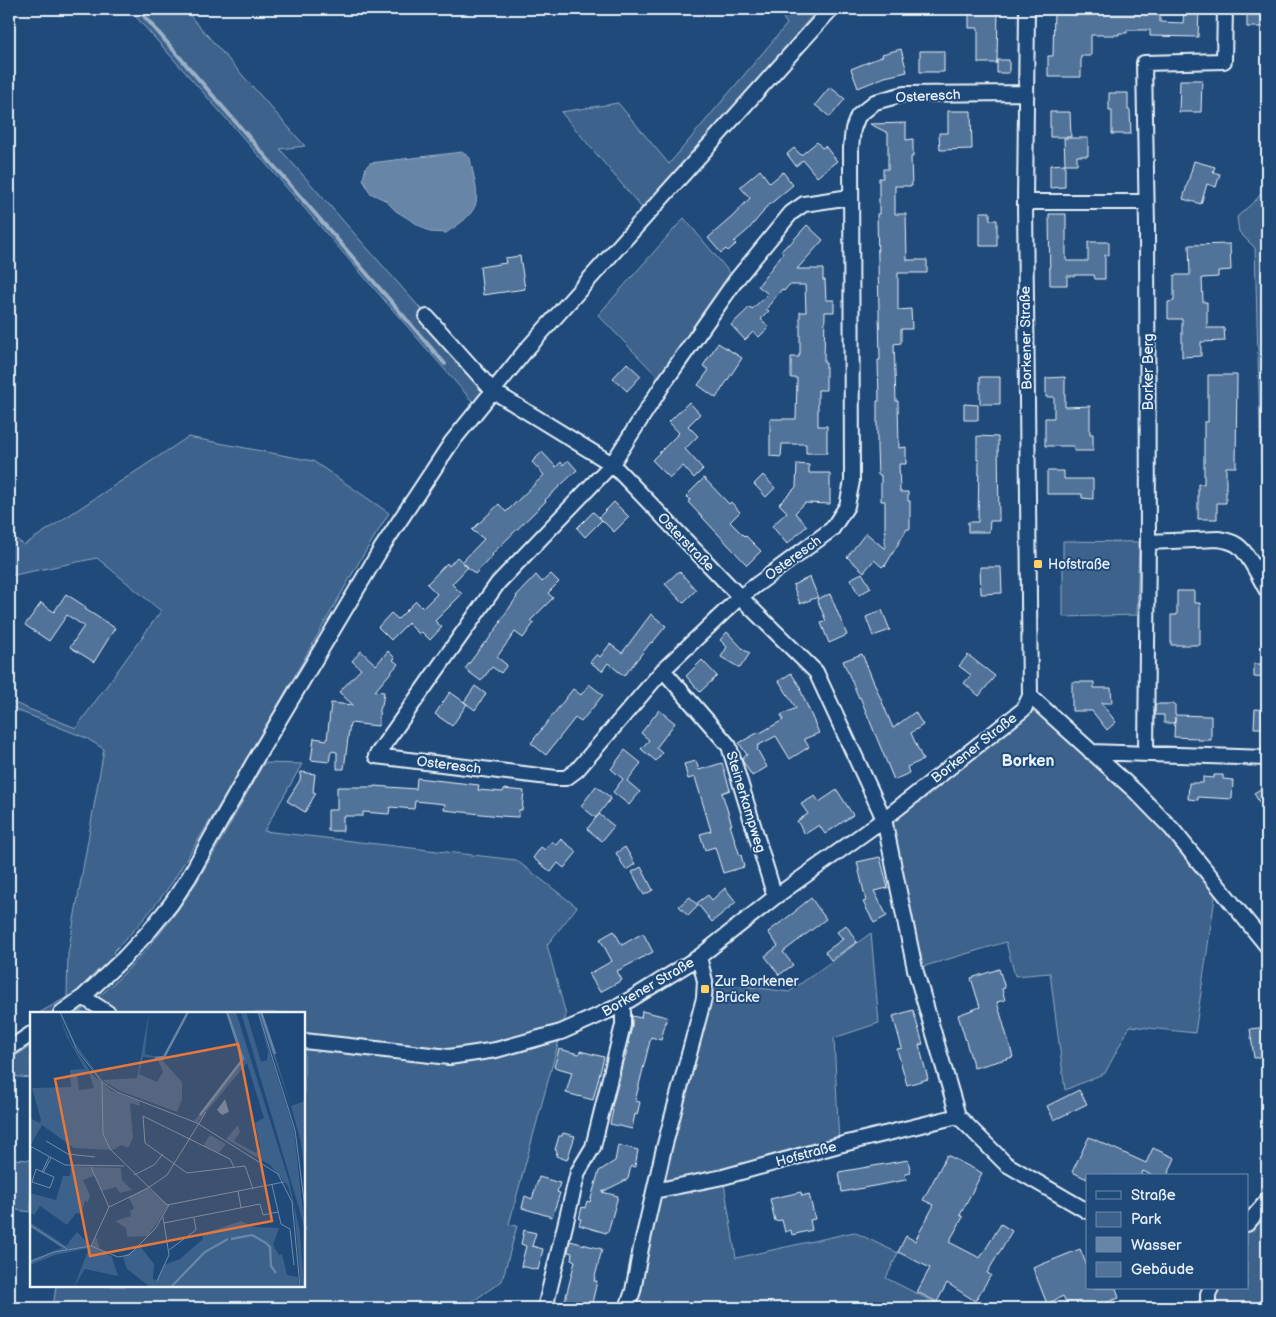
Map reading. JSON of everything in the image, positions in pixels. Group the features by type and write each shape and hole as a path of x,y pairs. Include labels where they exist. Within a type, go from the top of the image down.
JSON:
{"street":[{"path":"62,1012 82,997 131,950 171,904 189,877 254,762 381,549 452,443 493,390 577,293 830,9"},
{"name":"Borkener Straße","path":"305,1041 449,1057 496,1050 562,1032 623,1004 699,957 775,897 884,819 1024,709 1030,696 1024,202 1027,9"},
{"name":"Borker Berg","path":"1146,753 1148,542 1147,236 1144,63 1224,61 1225,9"},
{"name":"Osteresch","path":"850,197 804,204 791,212 736,280 664,384 612,464 498,583 376,756 566,778 577,770 663,670 740,597 832,529 847,506 852,481 850,197 851,148 853,129 858,116 874,102 904,94 1026,93"},
{"path":"1024,202 1146,202"},
{"name":"Osterstraße","path":"427,317 493,390 612,464 740,597 816,672 884,819"},
{"path":"1148,542 1218,539 1229,541 1238,546 1248,558 1267,591"},
{"name":"Steinerkampweg","path":"663,670 729,746 775,897"},
{"path":"1030,696 1135,791 1172,828 1267,946"},
{"path":"1092,752 1267,758"},
{"path":"884,819 915,969 958,1116 1006,1164 1086,1210"},
{"path":"627,1308 633,1291 664,1148 704,998 705,981 699,957"},
{"path":"82,997 106,1012"},
{"path":"545,1308 578,1172 593,1147 623,1025 623,1004"},
{"path":"9,1049 30,1035"},
{"name":"Hofstraße","path":"654,1191 723,1177 839,1145 958,1116"},
{"path":"1248,1223 1267,1201"},
{"path":"1208,1290 1208,1308"}],"green space":[{"path":"129,9 184,9 305,146 280,149 493,391 479,409 239,133"},
{"path":"777,9 818,9 699,147 647,214 561,112 618,103 669,164 787,24"},
{"path":"1267,183 1267,481 1261,463 1255,248 1239,232 1237,217 1258,198"},
{"path":"684,218 736,280 664,383 598,315"},
{"path":"188,437 313,461 389,513 359,562 247,760 173,881 144,918 113,952 117,957 53,1012 41,1012 67,997 68,954 104,749 86,738 9,707 9,701 76,728 161,611 97,558 9,576 9,534 24,545"},
{"path":"1063,541 1139,542 1137,615 1063,617"},
{"path":"1030,696 1135,791 1217,884 1195,1033 1130,1026 1105,1073 1065,1090 1050,973 1015,976 1006,942 915,969 884,819"},
{"path":"264,763 302,764 264,831 516,860 577,907 547,945 566,1015 509,1224 517,1226 502,1281 463,1308 53,1308 56,1287 305,1287 305,1012 79,1012 111,986 143,954 184,901 205,868"},
{"path":"871,933 879,1023 834,1038 839,1145 723,1177 736,1258 854,1232 898,1253 886,1278 945,1308 627,1308 705,981 789,992"},
{"path":"30,1047 30,1078 9,1076 9,1060"},
{"path":"9,1159 30,1160 30,1212 9,1209"},
{"path":"1267,1201 1267,1308 1237,1308 1228,1302 1223,1308 1187,1308 1208,1294 1207,1290 1248,1290 1248,1223"}],"water":[{"path":"462,152 470,158 477,195 476,201 470,214 446,233 430,232 396,211 385,200 370,193 363,179 366,167 370,163"}],"building":[{"path":"998,9 997,63 978,63 978,28 969,28 969,10"},
{"path":"1054,9 1068,9 1068,12 1098,12 1098,9 1160,9 1160,22 1183,23 1184,9 1199,9 1198,37 1150,36 1150,30 1127,30 1127,33 1119,33 1119,35 1091,35 1091,56 1081,56 1081,77 1048,77 1048,56 1053,56"},
{"path":"1247,9 1267,10 1267,27 1247,27"},
{"path":"901,49 907,72 885,77 858,88 851,69 883,56 882,54"},
{"path":"920,51 944,51 944,72 920,72"},
{"path":"997,60 1009,60 1009,73 997,73"},
{"path":"1180,80 1202,80 1201,112 1179,112"},
{"path":"830,87 845,99 830,117 815,105"},
{"path":"1109,93 1128,93 1131,134 1112,134 1112,111 1109,111"},
{"path":"948,111 971,111 972,149 940,150 939,133 948,133"},
{"path":"1050,112 1070,112 1071,137 1050,137"},
{"path":"906,123 906,140 913,139 913,157 911,157 912,186 895,186 895,214 906,214 907,260 927,260 927,273 898,273 898,310 911,309 912,329 901,329 901,343 894,344 899,448 906,447 906,464 899,464 900,492 908,492 908,501 910,501 910,529 907,529 885,566 885,564 882,567 874,560 864,572 847,557 866,533 885,549 885,501 881,501 881,475 878,475 877,448 878,360 880,360 877,214 879,214 879,178 883,178 883,169 888,169 888,133 870,124"},
{"path":"1064,138 1088,138 1088,156 1077,156 1077,164 1065,164"},
{"path":"817,142 822,148 825,146 837,161 817,177 803,160 796,166 787,154 794,148 801,155"},
{"path":"1194,161 1215,167 1213,172 1220,174 1216,187 1207,184 1201,204 1183,199"},
{"path":"1065,164 1065,187 1050,188 1050,165"},
{"path":"760,170 770,183 783,172 793,185 763,210 748,230 734,242 736,244 728,251 726,249 721,253 708,238 750,198 740,187"},
{"path":"980,212 990,212 990,220 997,220 997,246 980,246"},
{"path":"1049,214 1066,214 1067,261 1088,261 1088,242 1109,242 1109,255 1105,255 1105,279 1095,279 1094,275 1075,275 1067,276 1067,285 1050,285"},
{"path":"807,225 823,240 797,269 823,269 826,300 834,300 834,312 825,312 824,363 826,363 826,390 818,390 818,426 827,426 827,453 806,453 806,444 782,444 781,457 770,456 770,419 796,419 797,378 791,378 791,357 799,357 800,354 800,312 806,312 805,285 789,285 784,291 782,289 766,309 769,311 761,319 769,327 759,337 753,332 745,340 731,325 750,307 752,309 768,294 758,286 783,253 781,251"},
{"path":"1230,244 1231,270 1218,271 1218,277 1202,278 1203,302 1207,302 1207,328 1224,328 1225,341 1201,342 1201,356 1182,357 1182,319 1168,319 1168,302 1174,301 1174,275 1190,275 1189,245"},
{"path":"520,256 525,289 483,295 480,267 506,263 505,258"},
{"path":"718,343 742,358 716,398 698,385 709,370 703,366"},
{"path":"627,363 641,376 627,391 613,378"},
{"path":"1208,375 1237,375 1236,467 1226,467 1226,503 1217,503 1217,519 1198,519 1198,484 1204,484 1204,422 1208,422"},
{"path":"980,377 1000,377 1000,404 980,404"},
{"path":"1065,377 1065,407 1090,406 1090,434 1093,434 1093,451 1074,451 1074,446 1045,446 1045,418 1054,418 1054,397 1046,397 1046,378"},
{"path":"689,402 700,414 688,426 698,436 685,449 703,469 694,478 683,466 670,478 652,460 679,433 669,422"},
{"path":"964,404 978,405 978,420 964,420"},
{"path":"977,436 998,437 999,521 990,521 989,532 968,532 968,522 978,522 979,460 977,460"},
{"path":"542,452 556,467 561,462 563,465 568,460 577,470 492,554 475,574 462,562 484,539 472,530 499,504 506,512 544,475 532,462"},
{"path":"797,464 809,465 809,473 830,473 830,504 805,503 795,513 807,526 787,544 772,526 787,512 779,504 796,487"},
{"path":"1047,471 1064,471 1064,479 1093,479 1093,499 1082,498 1082,494 1047,494"},
{"path":"763,475 775,488 766,497 754,484"},
{"path":"704,478 729,504 731,502 740,512 730,522 761,551 747,565 688,502 690,500 686,496"},
{"path":"614,502 629,517 614,532 599,517"},
{"path":"593,512 602,520 585,537 577,528"},
{"path":"457,557 468,567 452,584 462,594 435,621 442,627 430,640 422,632 419,634 408,623 391,640 378,627 391,613 398,619 416,601 423,608 437,594 427,584 447,563 449,566"},
{"path":"980,567 1001,567 1002,593 981,594"},
{"path":"679,571 696,590 683,603 665,584"},
{"path":"862,573 871,588 859,595 850,579"},
{"path":"551,574 559,582 548,593 553,598 530,621 534,623 523,638 515,632 497,657 507,665 501,673 492,667 481,681 465,669 501,622 516,596 536,575 542,582"},
{"path":"810,577 818,597 800,604 793,585"},
{"path":"1177,591 1194,591 1194,603 1200,603 1200,645 1171,645 1171,615 1177,615"},
{"path":"66,594 115,628 94,662 70,647 84,626 67,615 49,641 25,625 41,603 54,612"},
{"path":"830,594 847,635 829,643 821,623 826,621 817,599"},
{"path":"882,610 890,630 873,636 866,617"},
{"path":"651,614 666,626 624,676 608,663 602,671 590,662 597,654 600,657 610,644 622,653"},
{"path":"727,632 744,650 750,653 740,668 721,657 727,647 720,640"},
{"path":"361,651 376,665 388,651 395,658 393,660 398,664 375,691 384,692 382,706 380,706 378,726 350,723 344,769 337,769 337,752 331,751 329,762 311,760 314,738 327,740 331,703 353,705 339,692 361,669 352,661"},
{"path":"862,654 893,728 915,712 923,725 911,733 923,760 907,767 909,773 894,780 843,661"},
{"path":"968,655 995,676 979,696 964,683 971,675 959,666"},
{"path":"702,660 717,676 700,692 686,676"},
{"path":"1254,664 1267,664 1267,678 1254,677"},
{"path":"791,673 801,688 819,733 804,739 809,747 790,759 776,736 757,746 767,767 752,776 742,760 747,755 739,743 783,720 781,715 796,708 779,681"},
{"path":"1072,682 1094,682 1094,688 1111,688 1112,703 1101,703 1116,722 1107,730 1092,711 1072,711"},
{"path":"589,684 603,695 581,722 575,718 546,755 531,743 573,689 581,695"},
{"path":"475,686 486,694 475,710 464,702"},
{"path":"450,692 467,704 452,726 435,714"},
{"path":"1155,704 1175,704 1175,715 1211,716 1211,740 1174,737 1175,723 1164,723 1164,715 1155,715"},
{"path":"1255,709 1267,710 1267,728 1254,728"},
{"path":"659,710 675,723 656,748 662,753 656,761 641,749 649,740 641,733"},
{"path":"625,750 641,763 627,781 640,792 629,805 613,792 623,779 611,769"},
{"path":"696,761 699,770 722,763 730,790 722,793 744,867 723,873 715,847 705,850 700,834 711,831 695,777 688,779 684,764"},
{"path":"301,772 315,774 313,792 316,793 305,812 287,801 300,780"},
{"path":"1214,775 1223,775 1223,779 1233,780 1232,799 1198,797 1198,800 1188,799 1189,783 1203,783 1203,777 1214,778"},
{"path":"417,778 479,785 478,790 503,792 504,789 524,791 522,810 519,810 518,817 500,816 444,810 445,804 415,801 414,809 390,807 389,814 363,812 363,816 343,816 343,831 328,831 328,810 337,810 337,787 374,786 416,789"},
{"path":"1267,785 1267,816 1254,793"},
{"path":"596,786 611,798 596,818 581,806"},
{"path":"837,790 853,815 825,834 819,825 805,834 797,821 808,814 801,804 815,796 819,802"},
{"path":"599,814 614,826 602,841 587,829"},
{"path":"561,839 577,852 564,868 558,863 551,872 533,858 541,847 545,850 552,841 556,845"},
{"path":"625,847 635,864 626,870 616,853"},
{"path":"880,857 888,888 874,891 887,916 874,923 863,902 866,901 857,862"},
{"path":"641,867 653,890 644,895 632,872"},
{"path":"725,888 736,902 712,922 697,903 708,895 712,900"},
{"path":"690,897 698,906 688,916 679,906"},
{"path":"811,898 826,919 783,952 793,965 779,975 765,956 778,946 768,932"},
{"path":"846,925 857,942 831,960 825,952 843,939 837,932"},
{"path":"614,931 622,945 643,933 653,952 617,971 622,980 600,992 589,974 612,961 600,939"},
{"path":"999,969 1005,988 1002,989 1005,1000 997,1002 1013,1057 974,1068 958,1015 980,1007 971,978"},
{"path":"913,1010 923,1044 919,1045 928,1079 907,1085 897,1049 902,1048 893,1016"},
{"path":"642,1011 667,1017 661,1040 651,1037 635,1101 640,1102 632,1129 610,1124 613,1110 611,1110 629,1042 632,1016 641,1018"},
{"path":"1267,1027 1267,1057 1254,1058 1250,1029"},
{"path":"559,1049 579,1054 580,1051 604,1057 593,1100 566,1093 572,1072 554,1067"},
{"path":"1079,1090 1087,1104 1054,1120 1047,1106"},
{"path":"563,1133 575,1136 567,1160 556,1156 557,1151 555,1150 559,1136 562,1136"},
{"path":"1089,1137 1146,1163 1153,1148 1175,1158 1168,1174 1149,1174 1143,1171 1142,1174 1086,1174 1086,1179 1072,1172"},
{"path":"618,1145 638,1150 635,1167 631,1166 628,1179 602,1192 618,1196 608,1232 579,1225 582,1207 585,1208 587,1201 590,1202 599,1171 615,1161"},
{"path":"947,1155 982,1173 960,1215 963,1217 949,1242 980,1258 1001,1224 1012,1231 987,1273 991,1275 975,1301 947,1283 937,1302 917,1292 930,1268 898,1252 906,1236 915,1241 934,1205 923,1200"},
{"path":"908,1160 911,1173 905,1174 906,1180 842,1192 839,1172"},
{"path":"539,1177 560,1183 557,1192 560,1193 552,1217 522,1208 525,1196 532,1199"},
{"path":"801,1192 802,1196 809,1194 815,1219 810,1220 812,1230 792,1235 791,1230 785,1232 782,1220 775,1221 770,1199"},
{"path":"524,1230 536,1233 532,1246 543,1249 538,1270 521,1266 526,1246 521,1244"},
{"path":"570,1241 602,1249 594,1281 597,1281 591,1308 563,1308 575,1261 571,1259 572,1253 568,1252"},
{"path":"1080,1249 1086,1264 1086,1290 1117,1290 1119,1298 1091,1308 1069,1308 1063,1296 1047,1304 1033,1268"}],"waterway":[{"path":"138,9 445,364"}],"place":[{"name":"Hofstraße","path":"1038,564"},
{"name":"Zur Borkener Brücke","path":"705,989"}],"district":[{"name":"Borken","path":"1028,761"}]}
